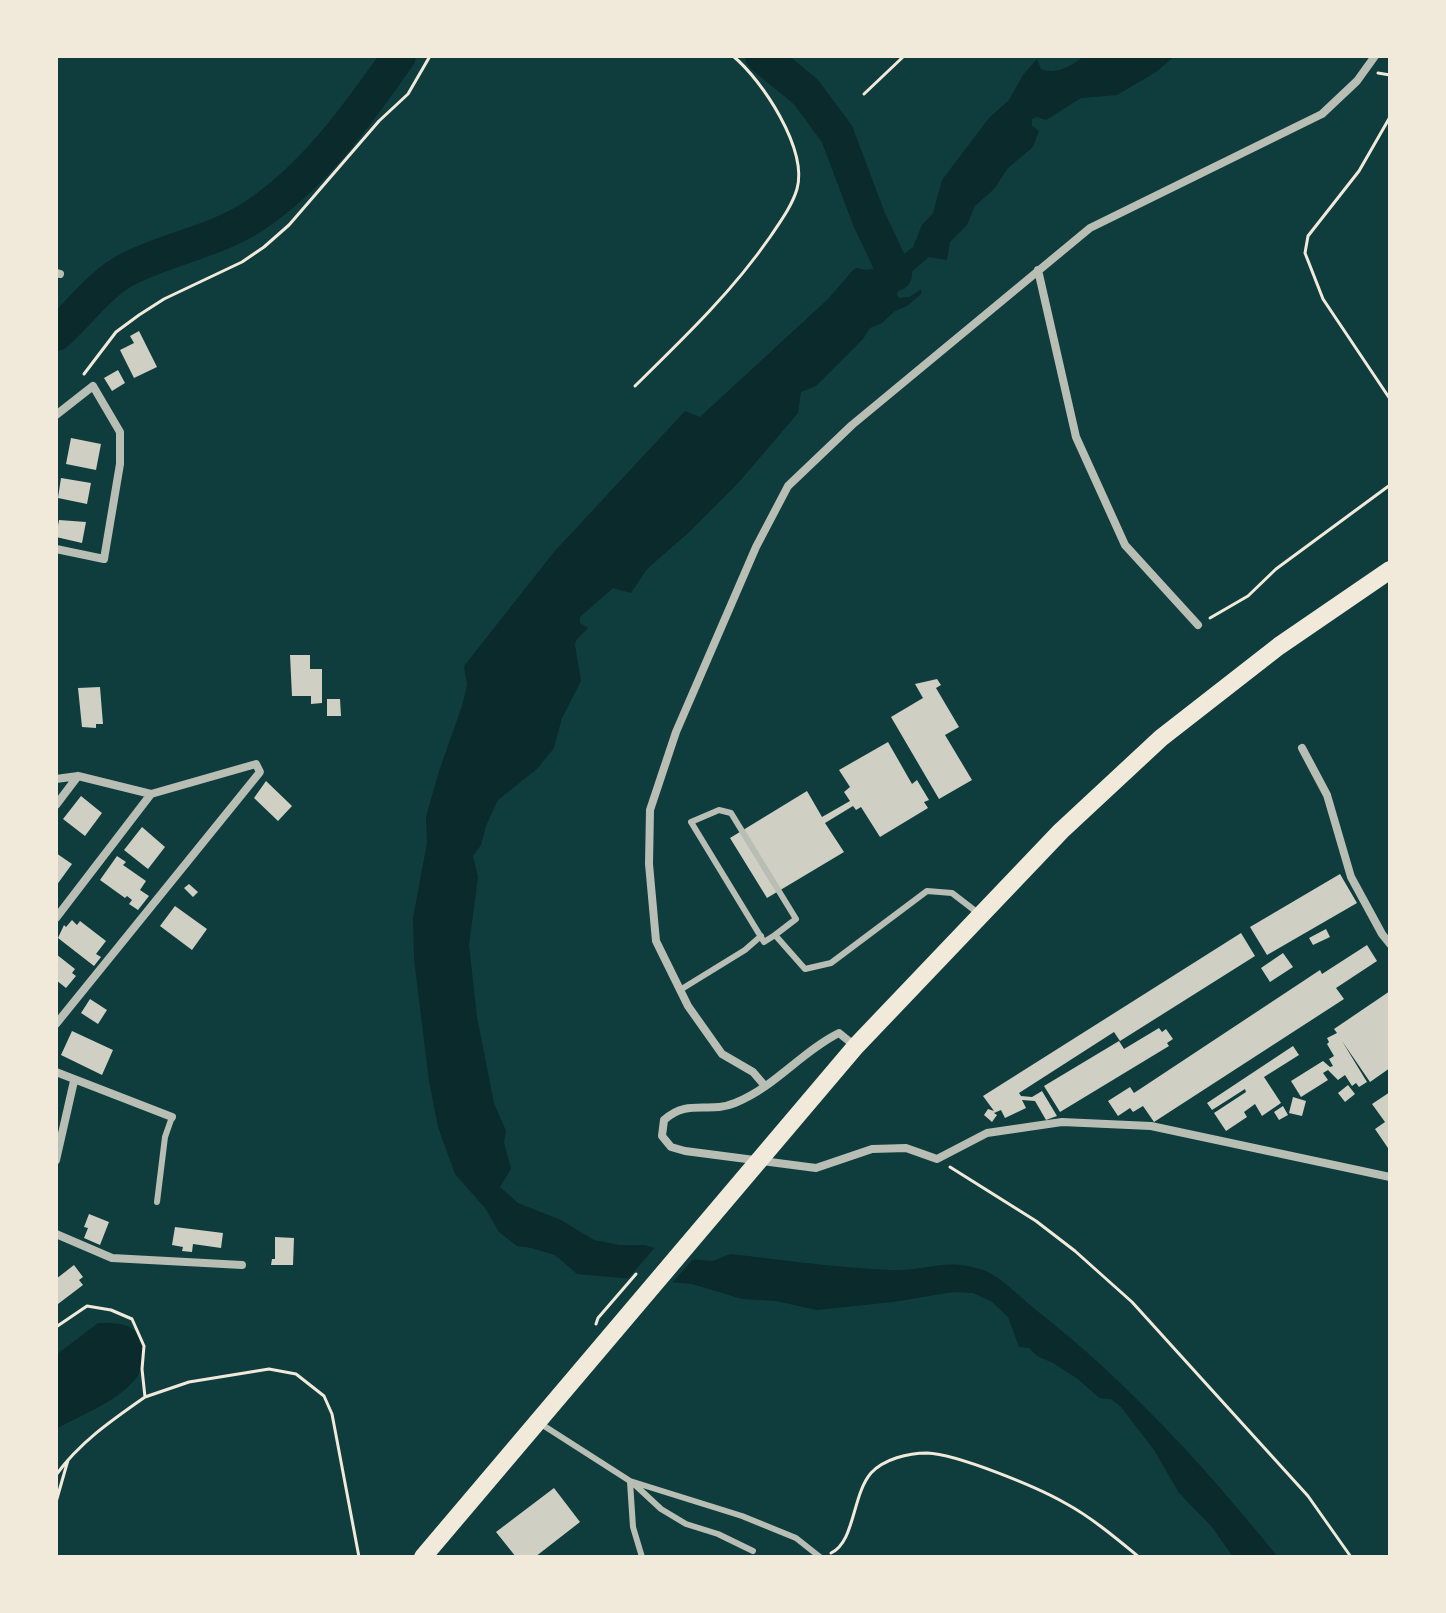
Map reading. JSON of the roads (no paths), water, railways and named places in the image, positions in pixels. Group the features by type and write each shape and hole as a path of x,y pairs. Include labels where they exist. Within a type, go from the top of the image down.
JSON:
{"highway":[{"path":"423,1557 856,1046 1061,831 1161,738 1279,646 1390,570"}],"street":[{"path":"765,1086 753,1072 722,1054 688,1006 656,941 649,864 650,810 676,732 756,547 788,486 852,425 1090,228 1322,114 1357,81 1375,56"},
{"path":"1038,270 1076,437 1125,545 1198,625"},
{"path":"56,415 93,386 120,432 120,464 104,559 56,549"},
{"path":"1302,748 1327,795 1351,877 1390,944"},
{"path":"56,779 78,776 151,794 256,764 260,772 56,1024"},
{"path":"56,805 78,776"},
{"path":"56,918 151,794"},
{"path":"856,1046 839,1033 817,1044 781,1076 732,1105 676,1109 664,1120 662,1136 671,1147 685,1151 816,1168 872,1149 906,1148 937,1159 987,1133 1062,1122 1151,1126 1390,1177"},
{"path":"56,1072 172,1117"},
{"path":"56,1160 74,1081"},
{"path":"56,1234 112,1258 242,1265"}],"lane":[{"path":"719,810 731,813 796,919 775,935 764,942 691,822 719,810"},
{"path":"775,935 805,969 831,963 927,891 952,893 981,915"},
{"path":"680,990 745,950 761,936"},
{"path":"157,1202 165,1137 172,1117"},
{"path":"537,1422 630,1481 661,1509 686,1524 718,1534 753,1551"},
{"path":"630,1481 769,1527 796,1538 820,1557"},
{"path":"630,1481 633,1527 642,1557"}],"water":[{"path":"1084,56 1175,56 1156,72 1117,95 1081,98 1046,120 1032,119 1032,126 1039,131 1033,147 1008,168 994,189 975,206 967,225 950,242 947,260 929,257 903,279 897,294 899,298 909,297 922,289 921,294 882,323 870,328 816,386 801,392 798,413 739,482 647,569 631,593 613,588 580,617 580,623 588,628 575,645 581,681 562,718 554,748 537,769 498,800 481,845 473,856 478,877 469,945 477,1017 494,1103 506,1131 504,1142 511,1169 500,1187 518,1203 561,1220 594,1240 619,1245 645,1245 689,1259 713,1261 730,1254 893,1270 958,1265 989,1273 1070,1338 1134,1396 1222,1490 1278,1557 1233,1557 1212,1527 1179,1493 1154,1450 1121,1407 1111,1399 1099,1398 1078,1379 1037,1356 1029,1348 1019,1347 1008,1317 992,1302 973,1293 953,1292 817,1310 776,1301 742,1299 692,1284 577,1274 555,1255 517,1246 499,1232 485,1208 455,1174 438,1127 429,1081 414,959 413,918 427,843 426,817 462,706 467,685 464,666 554,552 685,411 700,417 828,299 854,269 875,268 881,265 882,259 889,257 895,261 913,247 922,225 933,213 942,180 989,118 1009,100 1023,75 1037,59 1041,69 1052,71 1069,66"},
{"path":"98,1323 123,1325 138,1334 144,1356 141,1371 118,1395 56,1429 56,1355"}],"waterway":[{"path":"56,334 118,275 226,231 278,198 335,142 399,56"},
{"path":"762,56 806,92 837,134 869,219 895,274"}]}
